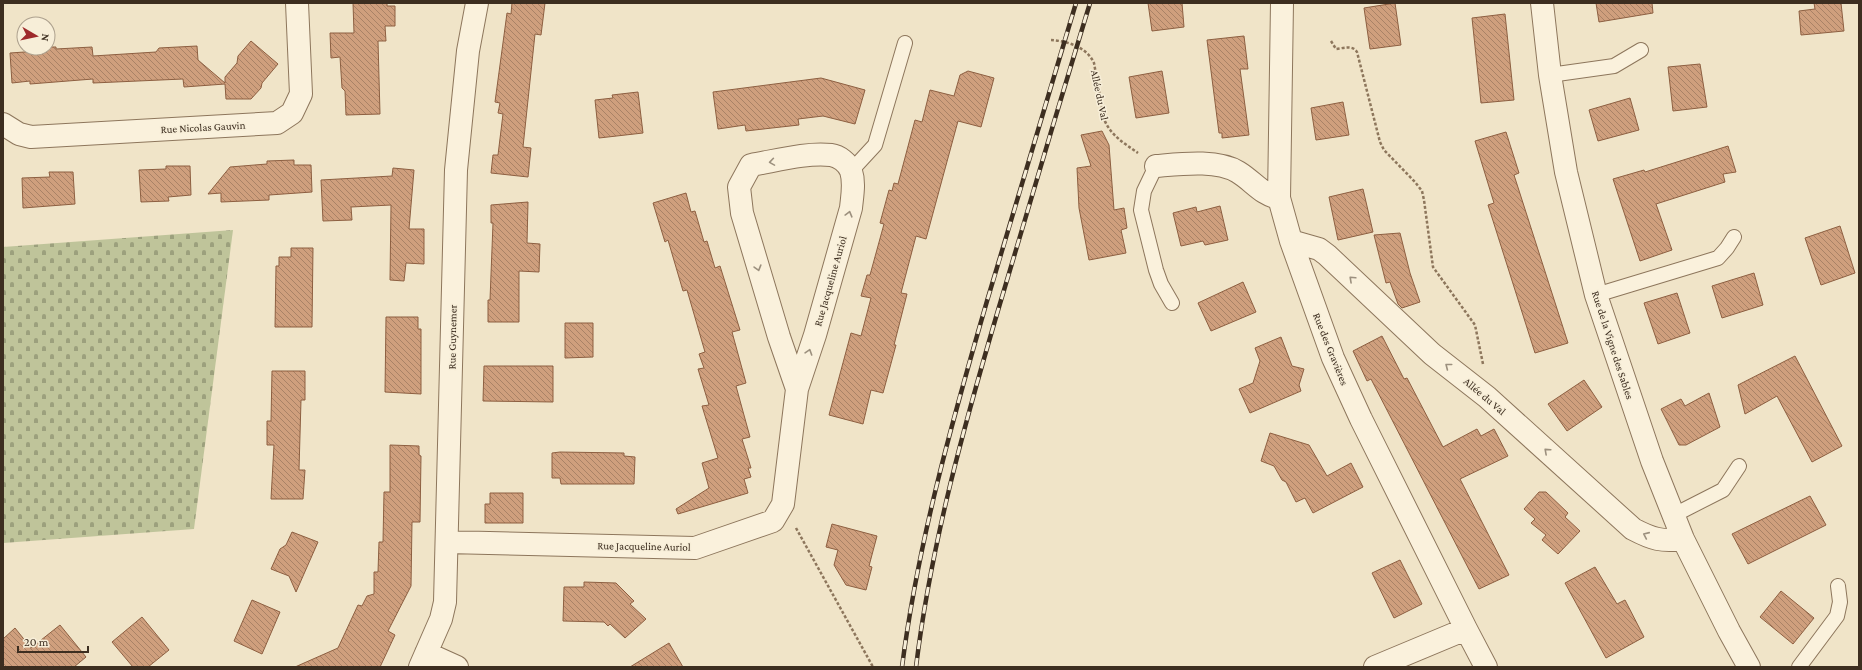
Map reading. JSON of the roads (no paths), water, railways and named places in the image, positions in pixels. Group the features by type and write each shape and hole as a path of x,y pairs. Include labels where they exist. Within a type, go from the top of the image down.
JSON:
{"street":[{"name":"Rue Nicolas Gauvin","path":"3,124 19,134 31,137 277,123 286,119 292,113 301,94 302,80 297,3"},
{"name":"Rue Guynemer","path":"423,660 441,619 445,602 456,170 468,51 477,3"},
{"name":"Rue des Gravières","path":"1282,3 1279,198 1291,241 1333,358 1361,419 1486,667"},
{"name":"Rue de la Vigne des Sables","path":"1542,3 1550,75 1566,172 1596,295 1652,461 1683,539 1729,631 1749,667"},
{"name":"Rue Jacqueline Auriol","path":"447,542 695,548 773,520 783,504 797,389 815,335 851,208 853,189 851,171 843,159 832,155 816,155 751,165 739,187 742,212 779,337 797,389"},
{"path":"1156,166 1202,163 1231,168 1261,191 1279,198"},
{"name":"Allée du Val","path":"1291,241 1303,243 1319,249 1432,354 1480,391 1633,529 1647,537 1667,541 1683,539"},
{"path":"1375,667 1466,629"},
{"path":"423,660 456,667"}],"lane":[{"path":"851,171 875,145 904,43"},
{"path":"1550,75 1614,66 1641,50"},
{"path":"1156,166 1144,191 1141,210 1156,270 1161,284 1172,303"},
{"path":"1596,295 1718,258 1734,237"},
{"path":"1674,515 1723,490 1739,466"},
{"path":"1799,667 1837,616 1840,602 1838,586"}],"railway":[{"path":"902,667 917,574 937,482 987,301 1076,3"},
{"path":"916,667 930,576 961,441 999,307 1090,3"}]}
